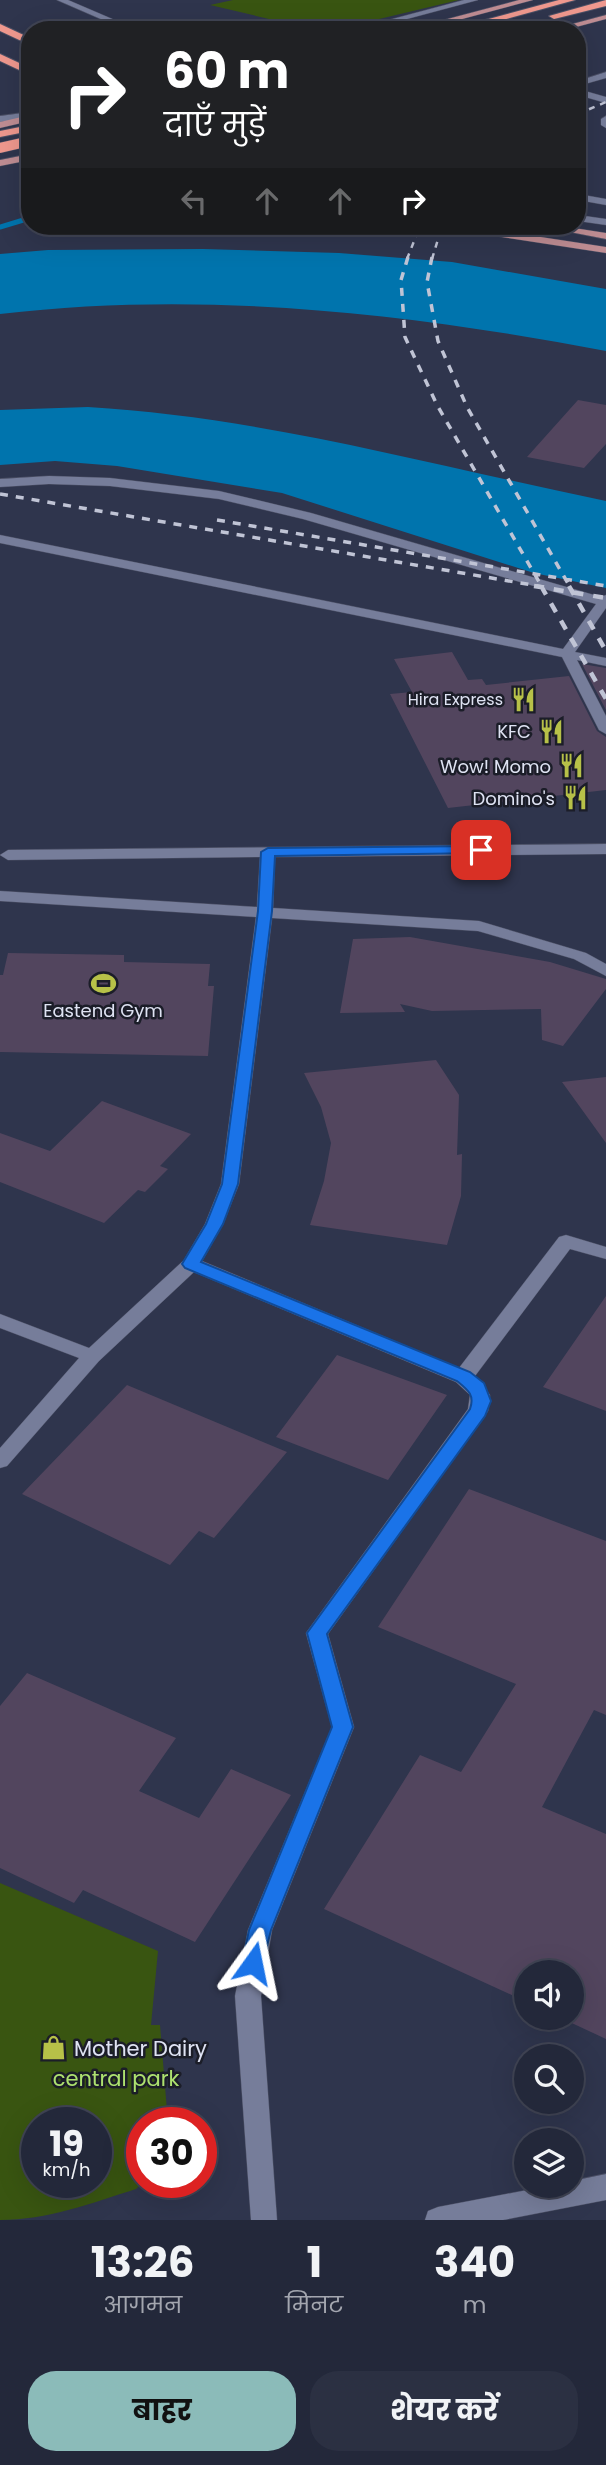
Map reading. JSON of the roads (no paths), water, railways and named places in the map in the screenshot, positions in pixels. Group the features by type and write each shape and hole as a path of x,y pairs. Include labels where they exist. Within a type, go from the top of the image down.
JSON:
{"highway":[{"path":"488,21 570,0"},
{"path":"536,21 606,3"},
{"path":"1,28 21,38"},
{"path":"0,57 21,68"},
{"path":"0,135 21,130"},
{"path":"0,146 21,142"}],"main road":[{"path":"446,21 529,0"},
{"path":"586,21 606,16"},
{"path":"0,125 21,119"},
{"path":"0,146 6,153 0,162"},
{"path":"0,162 21,158"},
{"path":"586,233 606,236"},
{"path":"508,235 606,250"}],"street":[{"path":"61,0 112,21"},
{"path":"391,21 474,0"},
{"path":"586,81 606,75"},
{"path":"586,94 606,100"},
{"path":"586,104 606,108"},
{"path":"0,119 21,117"},
{"path":"606,119 606,125"},
{"path":"586,198 606,202"},
{"path":"586,219 606,222"},
{"path":"0,483 49,480 110,482 219,495 407,544 605,604 567,654"},
{"path":"0,539 606,662"},
{"path":"567,654 606,730"},
{"path":"8,855 606,849"},
{"path":"0,1461 92,1356 191,1264 214,1224 230,1184 265,911 268,852"},
{"path":"0,896 479,926 580,956 606,971"},
{"path":"463,1377 566,1241 606,1253"},
{"path":"191,1264 463,1377 477,1388 482,1401 478,1411 317,1633 343,1727 260,1930 248,1996 264,2220"},
{"path":"0,1321 92,1356"},
{"path":"438,2220 606,2187"}],"water":[{"path":"203,249 339,253 452,262 606,289 606,351 455,326 304,309 152,304 0,314 0,254 48,250"},
{"path":"88,407 153,412 284,432 606,501 606,588 534,573 282,493 117,466 55,461 0,465 0,410"}],"waterway":[{"path":"0,227 21,221"}],"railway":[{"path":"586,111 606,102"},
{"path":"407,259 416,235"},
{"path":"432,259 439,235"},
{"path":"408,257 401,280 405,337 437,405 534,574"},
{"path":"432,257 427,282 438,341 467,407 565,579"},
{"path":"0,494 541,587"},
{"path":"217,520 534,574"},
{"path":"534,574 565,579"},
{"path":"534,574 542,587"},
{"path":"565,579 606,586"},
{"path":"565,579 570,587"},
{"path":"534,586 542,587"},
{"path":"569,586 573,592"},
{"path":"542,587 573,592"},
{"path":"542,587 606,699"},
{"path":"573,592 606,598"},
{"path":"573,592 606,651"}],"place":[{"name":"Hira Express","path":"523,699"},
{"name":"KFC","path":"551,731"},
{"name":"Wow! Momo","path":"571,766"},
{"name":"Domino's","path":"575,798"},
{"name":"Eastend Gym","path":"103,983"},
{"name":"Mother Dairy","path":"54,2048"}],"park label":[{"name":"central park","path":"116,2078"}]}
